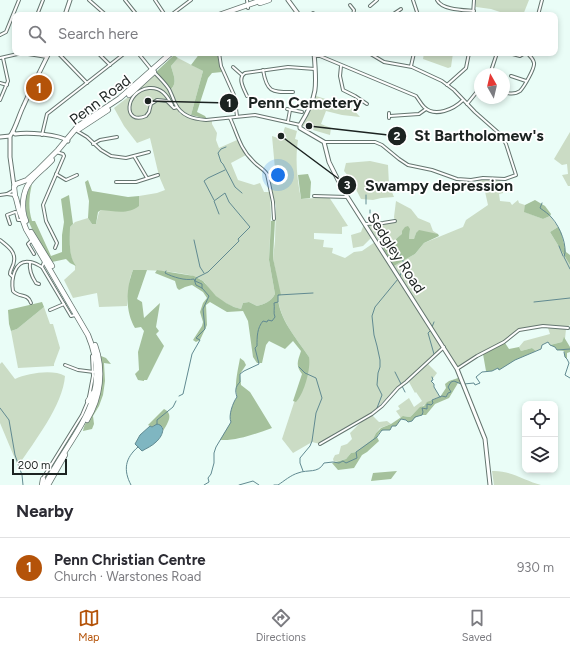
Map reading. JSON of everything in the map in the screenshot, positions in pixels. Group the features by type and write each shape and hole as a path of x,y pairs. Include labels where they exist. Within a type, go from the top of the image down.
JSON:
{"highway":[{"path":"233,12 247,4 262,0"},
{"path":"247,4 269,0"},
{"name":"Penn Road","path":"67,140 77,130 121,101 168,56"},
{"name":"Penn Road","path":"27,188 29,183 58,152 78,126 120,98 170,56"},
{"name":"Penn Road","path":"15,193 21,182 33,175 58,152"},
{"path":"21,182 27,188 24,197 24,214 26,222 90,334 98,355 100,368 99,388 91,414 48,485"},
{"path":"15,193 24,197"},
{"path":"15,193 17,211 32,240 88,336 93,349 97,368 97,380 93,400 87,414 42,485"},
{"path":"88,401 94,392 97,380"},
{"path":"42,485 43,479"}],"street":[{"path":"14,12 19,0"},
{"path":"38,12 44,0"},
{"path":"66,12 70,0"},
{"path":"89,0 103,12"},
{"path":"125,0 135,12"},
{"path":"155,0 163,12"},
{"path":"174,12 191,0"},
{"path":"288,0 297,12"},
{"path":"370,6 377,0"},
{"path":"413,0 417,12"},
{"path":"437,0 440,5 460,10 474,11 474,0"},
{"path":"539,12 542,0"},
{"path":"350,5 353,8 354,12"},
{"path":"396,12 400,9"},
{"path":"0,34 4,34 12,16"},
{"path":"0,100 7,85 7,79 1,58 12,56"},
{"path":"15,193 10,157 10,136 47,57 41,56"},
{"path":"61,56 87,83"},
{"path":"101,56 110,66"},
{"path":"42,135 47,114 122,56"},
{"path":"140,56 169,89 177,107 185,115 199,120 212,120 237,116 255,116 288,122 300,126 324,142 375,142 382,145 408,165 432,170 465,180 505,178 516,175 504,140 447,85 411,66 384,62 374,56"},
{"path":"219,56 221,66 234,95 237,116"},
{"path":"300,126 314,98 316,83 314,56"},
{"path":"320,56 416,96 426,109 435,112 454,107 463,100"},
{"path":"411,66 413,56"},
{"path":"447,85 466,68 468,56"},
{"path":"492,68 496,56"},
{"path":"510,93 519,92 534,69 533,59 530,56"},
{"path":"342,66 340,76 342,90 366,104"},
{"path":"242,75 247,72 263,70 288,68 315,69"},
{"path":"234,69 242,75"},
{"path":"263,70 265,83 268,88 275,92 292,91"},
{"path":"242,75 241,78 246,95"},
{"path":"511,76 526,81"},
{"path":"0,83 7,85"},
{"path":"172,106 164,93 158,89 152,88 137,92 132,97 129,107 132,115 139,117 146,116 149,112 151,104 157,100 165,100 174,108 177,107"},
{"path":"467,104 474,95"},
{"path":"288,122 288,109 301,111"},
{"path":"389,116 419,114 426,109"},
{"path":"230,118 240,144 253,161 265,170 267,174 273,202 274,219"},
{"path":"77,130 103,152 111,156 122,158 148,152"},
{"path":"13,132 28,132 61,137 67,140"},
{"path":"0,137 10,136"},
{"path":"93,144 103,139 116,137"},
{"name":"Sedgley Road","path":"324,142 329,162 348,197 458,371"},
{"path":"55,248 57,243 46,221 43,207 64,156 58,152"},
{"path":"134,156 147,178"},
{"path":"13,172 16,179 21,182"},
{"path":"56,174 66,180 77,175"},
{"path":"116,182 132,182 158,175"},
{"path":"0,195 15,193"},
{"path":"7,194 15,193"},
{"path":"314,196 348,197"},
{"path":"10,224 7,215 17,211"},
{"path":"364,224 395,221"},
{"path":"0,240 9,246 12,252 14,261 10,274 13,278"},
{"path":"32,240 28,244 34,254"},
{"path":"42,266 45,261"},
{"path":"30,262 34,279 36,283 39,284"},
{"path":"30,303 28,297 19,296 13,291 13,278 17,267 21,264 30,262 42,266 71,316 76,314"},
{"path":"50,310 64,304"},
{"path":"490,485 486,439 458,371 477,356 504,342 520,330 543,326 568,328"},
{"path":"320,444 372,414 382,406 398,388 444,347"},
{"path":"43,479 82,415 88,401 94,372 92,356"},
{"path":"65,365 78,370 94,372"}],"green space":[{"path":"475,0 529,0 524,12 500,12 476,7"},
{"path":"173,56 178,58 171,66 175,81 171,89 156,72"},
{"path":"198,56 218,56 222,72 212,73 208,78 197,112 205,116 207,119 191,115 203,71 191,65"},
{"path":"424,56 453,56 451,67 448,68 423,59"},
{"path":"178,58 203,71 191,115 180,108 171,89 175,81 171,66"},
{"path":"156,75 166,86 179,113 199,121 212,121 217,133 216,140 219,148 237,140 246,155 231,163 238,180 254,185 260,183 264,192 270,192 271,216 269,260 275,294 265,303 257,306 249,302 243,303 241,309 220,300 213,294 204,282 189,275 149,270 133,270 130,278 127,306 99,307 97,293 73,298 64,280 75,270 70,252 70,227 75,222 88,218 92,224 96,224 99,212 101,210 139,206 139,196 165,190 159,176 150,138 137,143 124,126 114,108"},
{"path":"316,96 351,107 360,117 326,111 321,124 331,128 330,135 313,130 314,127 311,125 311,122 306,122 305,126 302,126"},
{"path":"285,127 297,131 295,139 298,140 297,170 301,199 329,197 348,226 342,227 342,234 314,233 314,239 324,240 323,247 333,248 332,253 345,258 354,252 362,251 375,242 442,347 407,381 398,386 372,413 335,433 320,444 312,442 293,453 282,439 309,357 289,328 281,312 278,295 280,295 273,258 276,206 268,175 275,169 272,136 287,138 284,133"},
{"path":"570,132 570,186 568,186 562,175 568,174 567,164 562,165 554,159"},
{"path":"370,161 388,165 389,185 394,197 373,200 361,199 350,178 344,171 346,163"},
{"path":"308,174 311,182 310,198 301,199 298,175"},
{"path":"500,179 503,193 499,194 500,201 510,202 512,205 518,200 519,203 525,205 525,212 543,219 550,216 558,227 550,232 570,265 570,325 567,327 544,325 519,329 504,341 475,356 457,368 394,266 415,254 424,243 463,227 466,220 488,205 484,187 480,188 477,180"},
{"path":"88,180 92,191 128,197 139,196 139,206 130,211 116,212 101,210 98,212 96,224 92,224 88,218 89,201 85,182"},
{"path":"32,184 29,202 32,221 35,221 51,256 62,252 64,222 61,199 69,195 73,224 70,227 70,247 73,262 76,266 66,259 52,262 35,234 30,224 25,204 27,194"},
{"path":"535,200 545,206 551,214 550,216 543,219 524,212 525,205"},
{"path":"396,201 411,209 418,218 430,223 433,231 438,234 416,233 414,240 409,239 410,229 397,238 395,242 381,245 367,225 380,225 395,222 394,217"},
{"path":"275,220 273,258 281,295 278,296 279,304 281,312 289,328 309,357 309,368 306,381 302,393 296,402 293,401 302,374 298,365 301,351 293,341 285,349 269,341 266,345 262,363 257,363 253,357 248,321 243,311 227,312 210,302 206,305 207,325 200,340 196,342 193,340 203,322 200,312 203,303 207,298 203,292 192,285 179,290 175,281 155,273 157,270 194,276 203,281 216,296 226,303 241,309 243,303 249,302 257,306 265,303 275,294 269,260 271,221"},
{"path":"364,224 372,237 363,246 353,248 351,235 361,232"},
{"path":"408,226 410,229 409,239 414,239 419,230 438,234 439,236 424,243 415,254 394,266 381,245 394,242 402,234 405,227"},
{"path":"558,227 561,232 566,252 570,255 570,265 550,232"},
{"path":"133,270 147,270 137,299 142,302 144,318 160,303 156,327 159,331 156,334 164,346 147,380 144,381 138,380 135,374 139,370 138,352 144,331 141,327 135,328 129,314 128,307 129,284"},
{"path":"42,302 44,307 17,329 11,331 8,310"},
{"path":"44,307 50,324 53,324 60,348 54,366 18,368 11,331 17,329"},
{"path":"548,328 566,329 565,339 564,338 562,342 550,345 548,342 542,345 541,349 536,351 532,348 521,351 519,347 524,341 550,334"},
{"path":"564,337 570,347 570,352 567,353 567,359 564,351 557,350 555,347 550,345 562,342"},
{"path":"505,343 509,349 519,347 521,351 532,348 536,351 515,360 499,370 498,368 492,371 486,371 483,354"},
{"path":"101,356 106,358 111,364 104,363 105,381 103,395 93,416 94,424 92,429 83,431 86,422 96,406 100,394"},
{"path":"240,358 246,365 240,374 241,385 250,392 272,428 253,435 220,440 231,422 231,409 237,397 236,383"},
{"path":"2,362 15,379 27,375 47,372 65,376 59,399 47,423 18,466 0,423 0,364"},
{"path":"428,364 437,373 431,381 440,397 429,402 410,417 404,416 401,418 396,411 400,409 398,406 409,398 414,407 422,401 416,392 415,393 409,382"},
{"path":"458,378 461,384 458,383 449,398 435,404 426,415 418,416 412,421 408,422 401,419 396,426 392,426 390,430 383,430 380,432 377,437 379,441 362,455 354,468 338,470 332,463 346,459 351,453 356,452 373,439 381,428 391,424 403,416 410,417 427,402 440,397 446,388 445,384"},
{"path":"164,409 169,413 169,419 163,431 163,427 155,425 152,427 148,425"},
{"path":"372,415 379,422 387,421 391,424 380,428 373,439 356,452 351,453 346,459 334,462 333,459 335,455 339,454 341,446 347,444 352,439 350,433 362,421"},
{"path":"397,471 391,479 371,481 373,473"},
{"path":"492,471 505,472 541,485 494,485"}],"water":[{"path":"157,424 163,429 160,437 153,445 142,451 135,444 140,435 150,426 152,427"}],"waterway":[{"path":"226,147 221,149 218,153 221,162 235,187 242,193"},
{"path":"214,200 204,181 225,170"},
{"path":"202,288 202,284 195,281 196,278 208,272 239,241 238,239 250,227 229,202 225,193 214,201 219,214"},
{"path":"366,195 366,204"},
{"path":"542,203 540,208 551,217 560,231 565,248 564,257 570,269"},
{"path":"374,226 375,230"},
{"path":"380,234 379,239 384,247 395,251 403,260 400,276"},
{"path":"194,240 200,267 204,273"},
{"path":"559,246 563,256"},
{"path":"166,271 165,273 175,277 194,279 196,285 202,288 209,296 203,309 205,329 196,338 200,340 192,354 183,394 179,396"},
{"path":"377,408 382,395 377,385 380,360 374,335 372,316 375,307 398,279"},
{"path":"204,485 209,482 208,478 211,474 214,463 214,453 216,447 231,422 231,413 237,397 236,389 240,382 240,374 259,364 255,348 257,346 258,333 261,324 263,321 272,321 275,317 274,303 278,302 278,295 313,293"},
{"path":"534,302 570,298"},
{"path":"432,327 434,322"},
{"path":"431,330 428,333 434,354"},
{"path":"464,384 474,383 475,385 480,383 476,377 482,372 492,371 498,368 499,370 515,360 541,349 542,345 548,342 557,350 570,349"},
{"path":"564,352 569,363 565,375 570,378"},
{"path":"299,367 305,373 316,378 322,398 316,413 312,441 310,446 300,458 303,471"},
{"path":"395,372 405,392"},
{"path":"432,377 433,380 431,381 440,397"},
{"path":"274,485 278,485 295,474 319,469 324,463 339,463 343,461 346,463 357,458 356,452 377,437 382,430 390,430 392,426 396,426 401,419 408,422 412,421 415,417 422,415 422,408 427,409 427,404 431,405 433,403 432,400 442,396 446,397 448,393 451,392 448,387 451,382 454,381 461,384"},
{"path":"157,424 157,420 173,407 176,401"},
{"path":"0,408 9,420 15,455 22,475 23,485"},
{"path":"131,485 128,480 126,469 130,455 138,447"},
{"path":"239,485 253,481 259,485"}],"place":[{"name":"Penn Christian Centre","path":"39,88"},
{"name":"Penn Cemetery","path":"148,101"},
{"name":"St Bartholomew's","path":"309,126"},
{"name":"Swampy depression","path":"281,136"}]}
